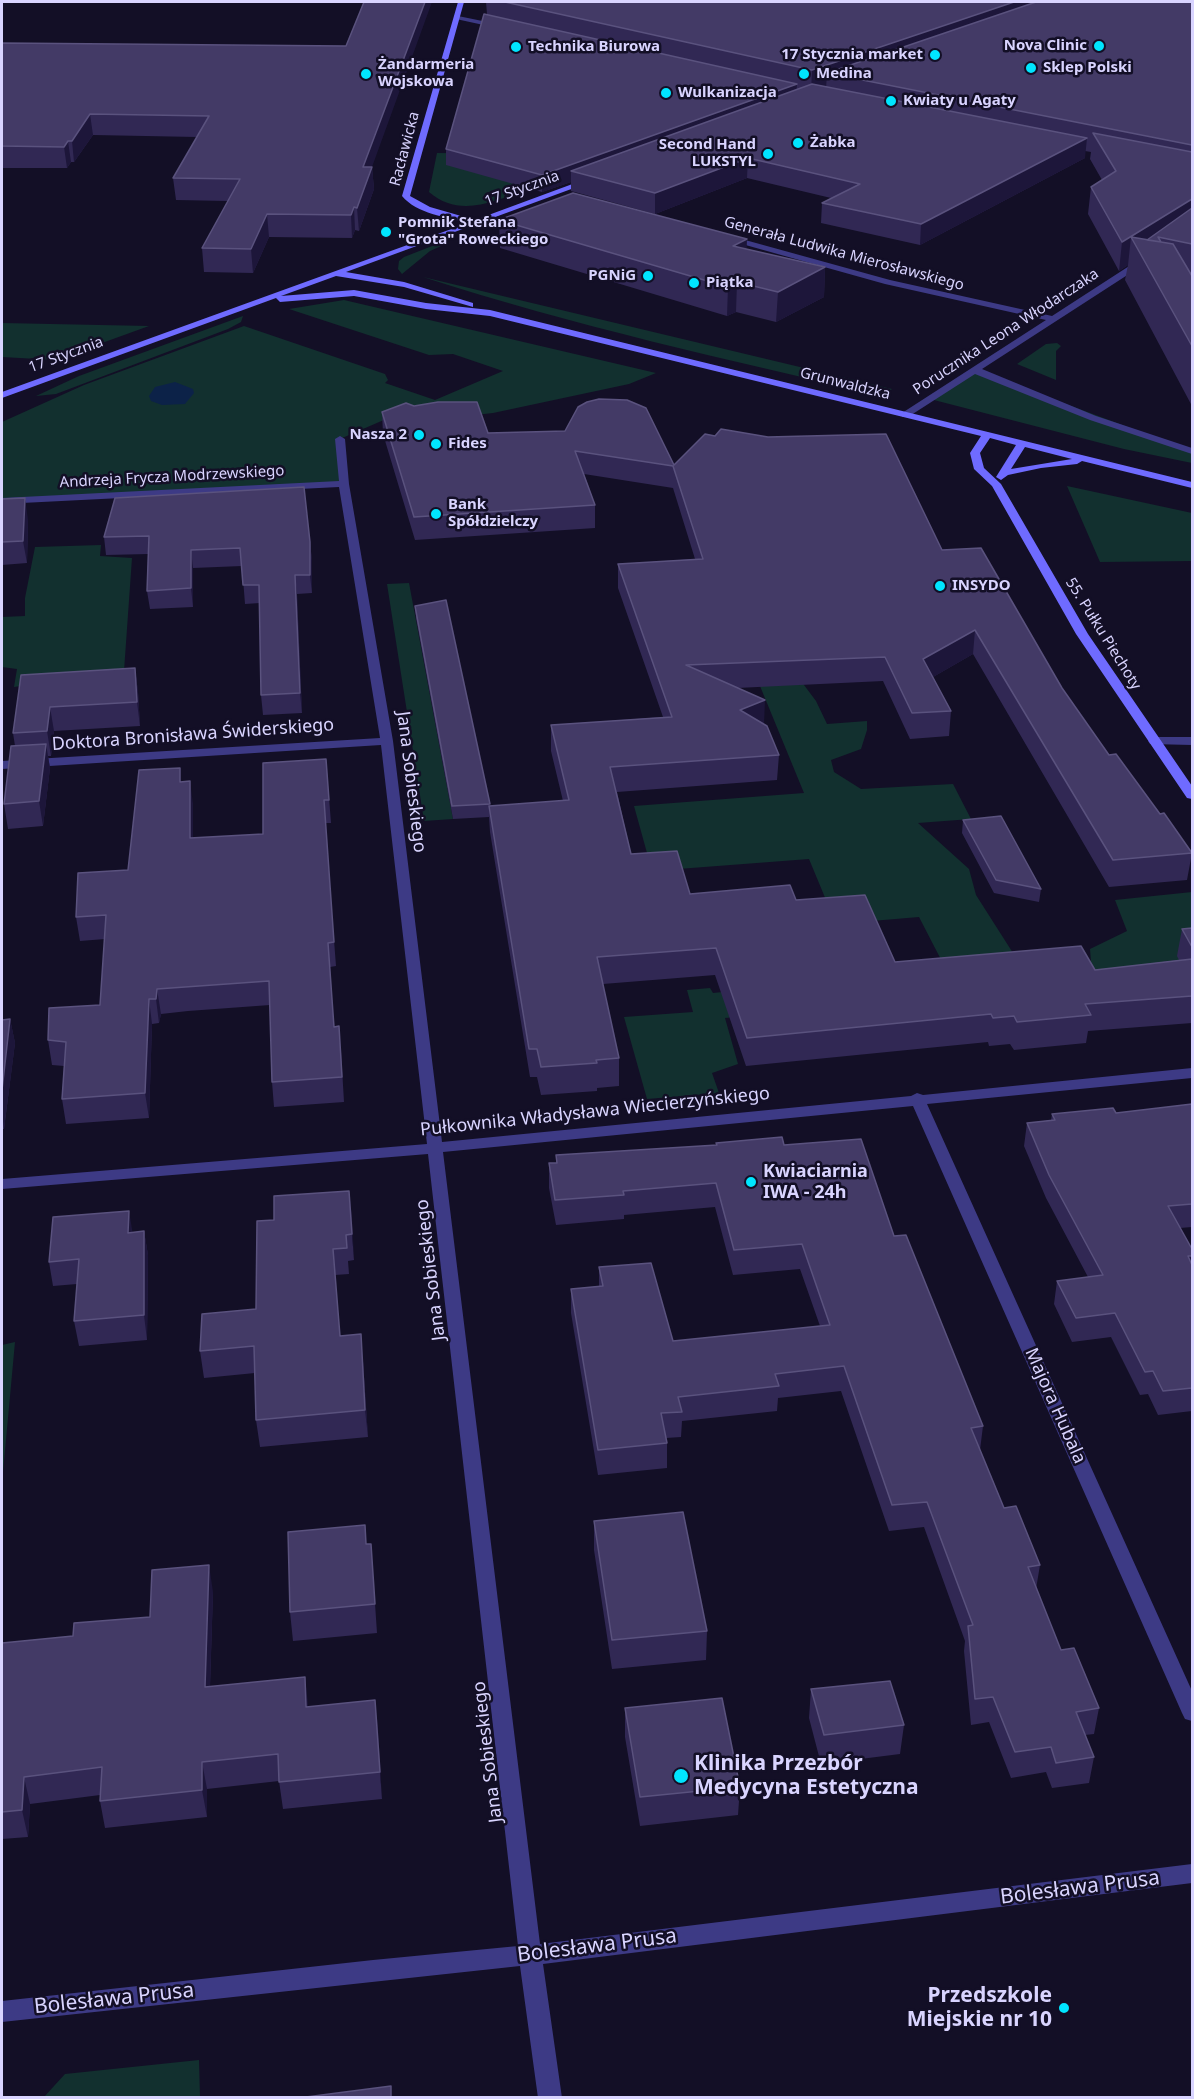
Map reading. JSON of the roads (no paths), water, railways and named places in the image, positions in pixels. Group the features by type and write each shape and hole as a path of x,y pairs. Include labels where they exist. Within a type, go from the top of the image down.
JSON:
{"street":[{"name":"Racławicka","path":"461,2 406,196 420,206 475,222"},
{"path":"458,18 506,28"},
{"name":"17 Stycznia","path":"2,395 593,180"},
{"path":"560,192 582,197"},
{"name":"Generała Ludwika Mierosławskiego","path":"715,234 888,282 1053,319"},
{"path":"386,272 404,247"},
{"name":"Porucznika Leona Włodarczaka","path":"905,415 1155,253"},
{"name":"Grunwaldzka","path":"332,274 386,272 490,313"},
{"path":"332,274 354,293"},
{"name":"Porucznika Leona Włodarczaka","path":"1124,275 1135,277"},
{"name":"Grunwaldzka","path":"253,302 354,293 426,306 490,313 1192,485"},
{"path":"975,370 1101,421 1192,451"},
{"name":"55. Pułku Piechoty","path":"987,435 975,453 979,469 996,484 1082,634 1192,795"},
{"name":"Jana Sobieskiego","path":"340,439 344,484 387,741 437,1148 530,1955 550,2097"},
{"path":"996,484 1005,473 1006,465 1019,452 1021,443"},
{"path":"1005,473 1041,465 1089,460"},
{"name":"Andrzeja Frycza Modrzewskiego","path":"2,501 344,484"},
{"name":"Doktora Bronisława Świderskiego","path":"2,765 387,741"},
{"path":"1154,741 1192,741"},
{"name":"Pułkownika Władysława Wiecierzyńskiego","path":"2,1184 437,1148 917,1098 1192,1073"},
{"name":"Majora Hubala","path":"917,1098 1192,1713"},
{"name":"Bolesława Prusa","path":"2,2012 373,1970 530,1955 1192,1874"}],"water":[{"path":"175,382 193,389 194,393 185,404 162,405 151,401 149,396 155,387"}],"place":[{"name":"Nova Clinic","path":"1099,46"},
{"name":"Technika Biurowa","path":"516,47"},
{"name":"17 Stycznia market","path":"935,55"},
{"name":"Sklep Polski","path":"1031,68"},
{"name":"Żandarmeria Wojskowa","path":"366,74"},
{"name":"Medina","path":"804,74"},
{"name":"Wulkanizacja","path":"666,93"},
{"name":"Kwiaty u Agaty","path":"891,101"},
{"name":"Żabka","path":"798,143"},
{"name":"Second Hand LUKSTYL","path":"768,154"},
{"name":"Pomnik Stefana \"Grota\" Roweckiego","path":"386,232"},
{"name":"PGNiG","path":"648,276"},
{"name":"Piątka","path":"694,283"},
{"name":"Nasza 2","path":"419,435"},
{"name":"Fides","path":"436,444"},
{"name":"Bank Spółdzielczy","path":"436,514"},
{"name":"INSYDO","path":"940,586"},
{"name":"Kwiaciarnia IWA - 24h","path":"751,1182"},
{"name":"Klinika Przezbór Medycyna Estetyczna","path":"681,1776"},
{"name":"Przedszkole Miejskie nr 10","path":"1064,2008"}]}
